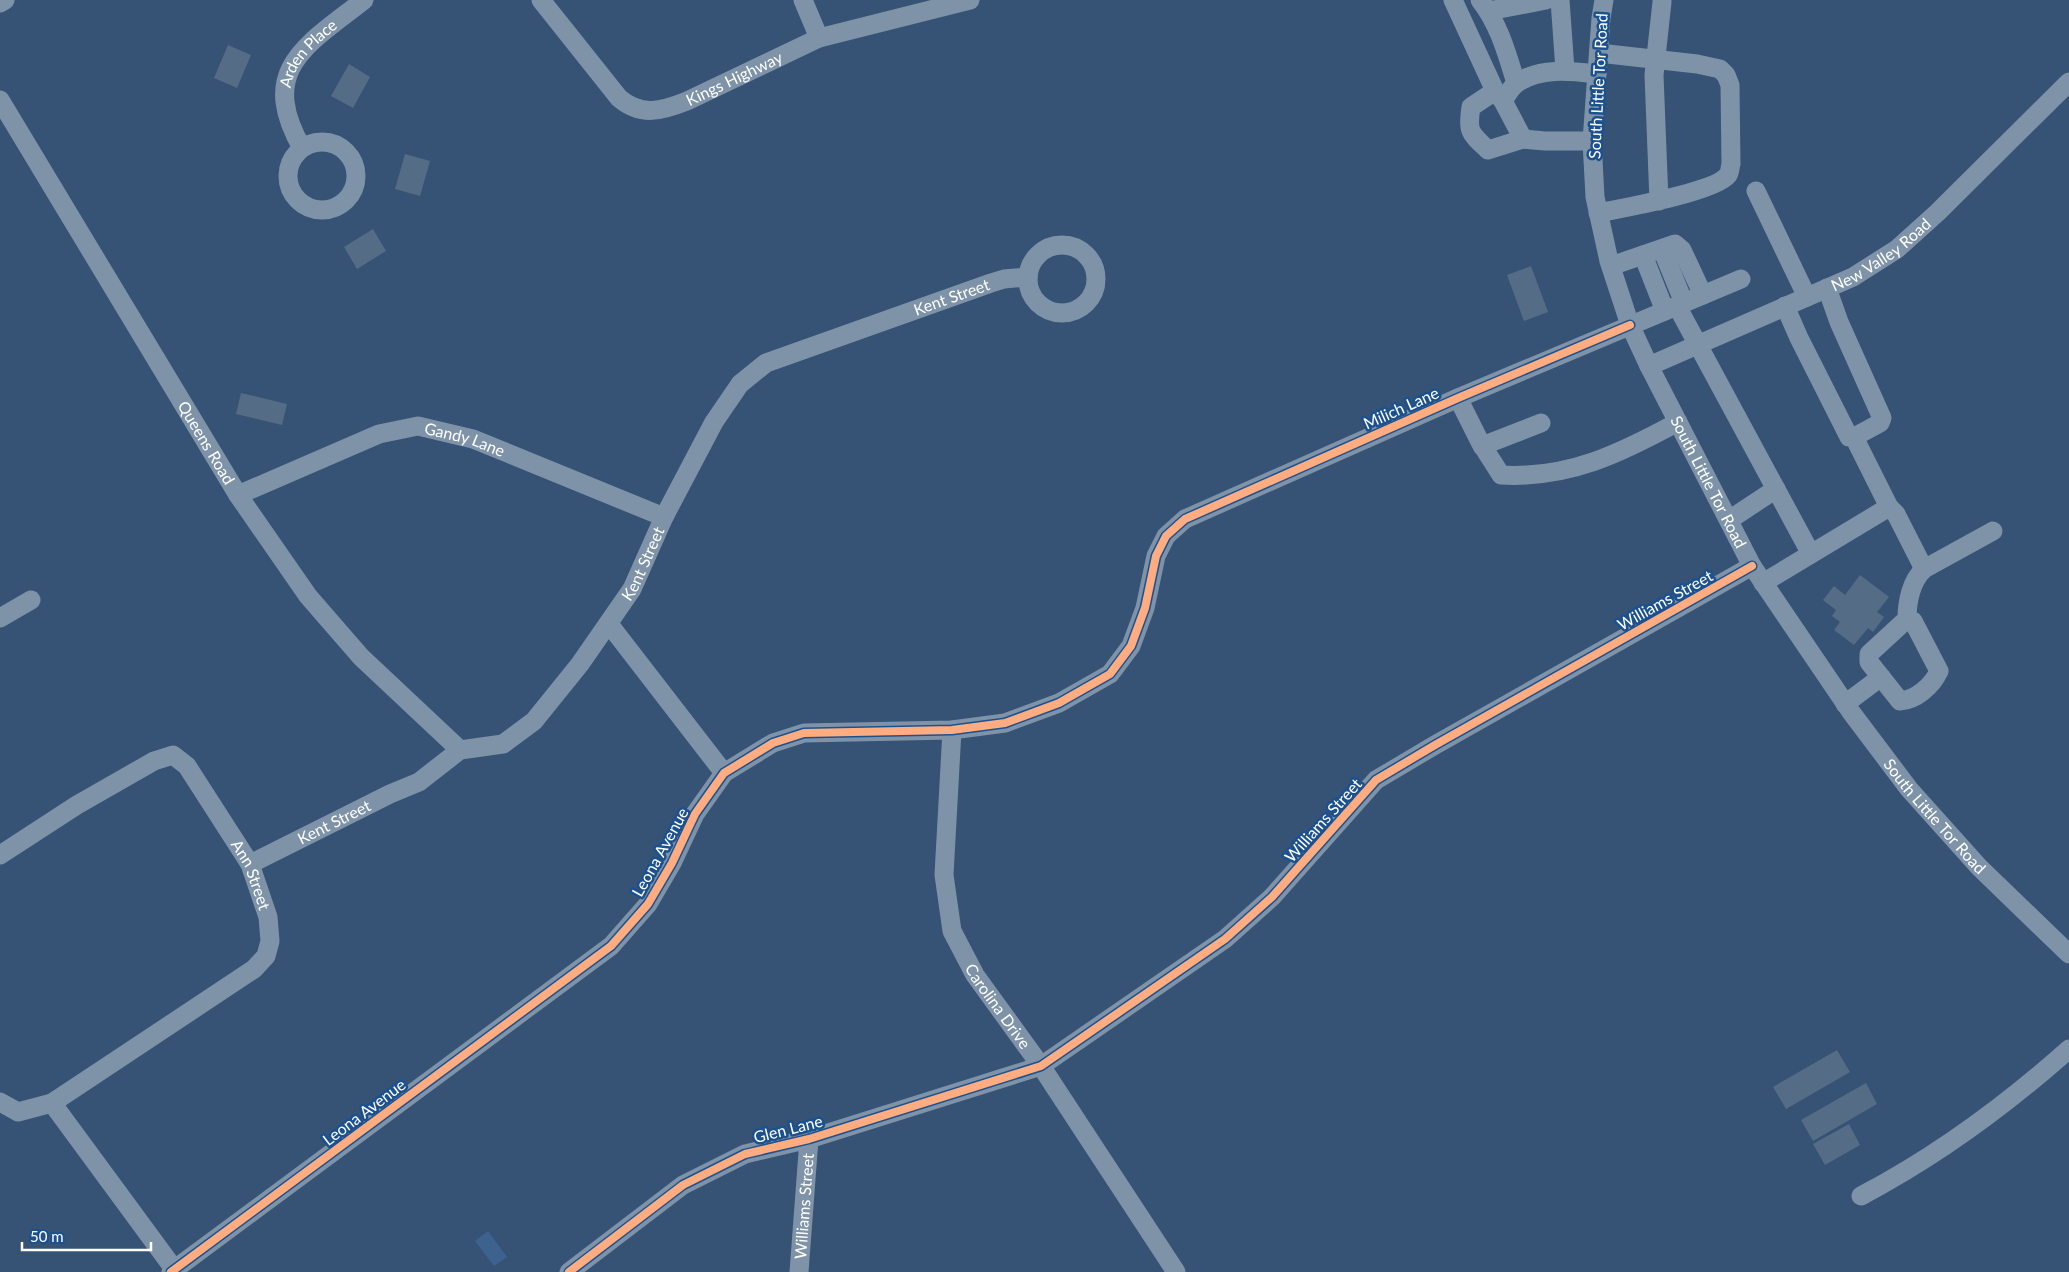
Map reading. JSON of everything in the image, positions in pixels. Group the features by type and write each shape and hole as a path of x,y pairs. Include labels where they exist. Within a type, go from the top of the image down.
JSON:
{"street":[{"path":"0,3 4,0"},
{"name":"Arden Place","path":"302,148 289,124 285,112 285,90 291,67 304,48 364,0"},
{"name":"Kings Highway","path":"541,0 614,93 630,106 642,110 660,110 677,105 819,38 970,0"},
{"path":"803,0 819,38"},
{"path":"1454,0 1499,96 1524,138"},
{"path":"1516,83 1506,51 1484,6 1546,0"},
{"path":"1560,0 1565,70"},
{"name":"South Little Tor Road","path":"1604,0 1592,141 1595,197 1611,266 1630,325 1649,366 1752,566 1846,704 1909,789 1979,867 2069,954"},
{"path":"1659,200 1654,75 1662,2"},
{"path":"1598,53 1720,69 1730,85 1731,164 1728,174 1721,180 1677,196 1598,213"},
{"path":"1592,141 1545,141 1524,138 1488,150 1472,135 1468,125 1471,107 1499,96 1516,83 1535,74 1565,70 1597,74"},
{"name":"New Valley Road","path":"1649,366 1852,277 1897,249 1938,212 2069,82"},
{"name":"Queens Road","path":"0,100 238,495 308,596 361,657 460,750"},
{"path":"1756,191 1807,297"},
{"path":"1611,266 1676,244 1680,246 1703,295"},
{"path":"1662,249 1675,307"},
{"path":"1642,255 1697,345 1811,554"},
{"name":"Kent Street","path":"250,864 390,794 419,782 460,750 503,744 534,722 610,624 632,589 664,517 714,422 740,384 766,363 991,283 1004,279 1028,277"},
{"name":"Milich Lane","path":"1185,519 1458,398 1741,279"},
{"path":"1785,306 1849,437 1854,437 1880,424 1882,418 1839,322 1827,288"},
{"path":"1458,398 1482,446 1501,475 1522,476 1576,468 1630,448 1678,422"},
{"path":"1482,446 1542,423"},
{"name":"Gandy Lane","path":"238,495 379,434 418,426 473,439 664,517"},
{"path":"1854,437 1889,507 1896,514 1924,569"},
{"path":"1729,520 1776,489"},
{"path":"1763,583 1889,507"},
{"name":"Leona Avenue","path":"173,1271 611,946 648,904 672,863 695,814 724,773 773,743 804,733 952,730 1005,723 1059,703 1110,674 1131,646 1145,608 1156,556 1166,536 1185,519"},
{"path":"1907,619 1913,621 1939,671 1934,680 1911,701 1900,701 1869,662 1869,654 1907,619 1907,603 1917,575 1924,569 1992,531"},
{"name":"Williams Street","path":"1041,1066 1225,939 1272,897 1376,780 1752,566"},
{"path":"1,614 31,600"},
{"path":"610,624 724,773"},
{"path":"1846,704 1881,677"},
{"name":"Carolina Drive","path":"952,730 944,875 952,931 975,975 1041,1066 1176,1272"},
{"name":"Ann Street","path":"0,855 77,805 154,761 173,755 187,766 250,864 268,917 270,941 266,956 254,969 52,1103 18,1112 0,1102"},
{"path":"1861,1196 1901,1174 2001,1107 2069,1049"},
{"name":"Glen Lane","path":"569,1272 683,1185 744,1154 809,1139 1041,1066"},
{"path":"52,1103 173,1271"},
{"name":"Williams Street","path":"799,1272 809,1139"}],"water":[{"path":"488,1231 507,1257 494,1266 475,1241"}],"building":[{"path":"228,45 251,55 237,88 214,78"},
{"path":"349,64 370,77 353,108 331,96"},
{"path":"405,154 430,161 420,196 395,189"},
{"path":"373,229 386,251 357,269 344,247"},
{"path":"1531,266 1548,312 1524,321 1507,275"},
{"path":"241,393 287,404 282,425 236,414"},
{"path":"1860,575 1889,597 1877,612 1884,617 1873,632 1868,628 1854,645 1834,630 1840,622 1832,616 1836,610 1823,600 1834,586 1845,595"},
{"path":"1837,1050 1850,1072 1786,1109 1773,1087"},
{"path":"1866,1083 1877,1104 1813,1141 1801,1120"},
{"path":"1849,1124 1860,1145 1825,1165 1813,1144"}],"cycle path":[{"path":"171,1272 611,946 648,904 672,863 695,814 724,773 773,743 804,733 952,730 1005,723 1059,703 1110,674 1131,646 1145,608 1156,556 1166,536 1185,519 1458,398 1630,325"},
{"path":"569,1272 683,1185 745,1154 809,1139 1041,1066 1225,939 1272,897 1376,780 1752,566"}]}
